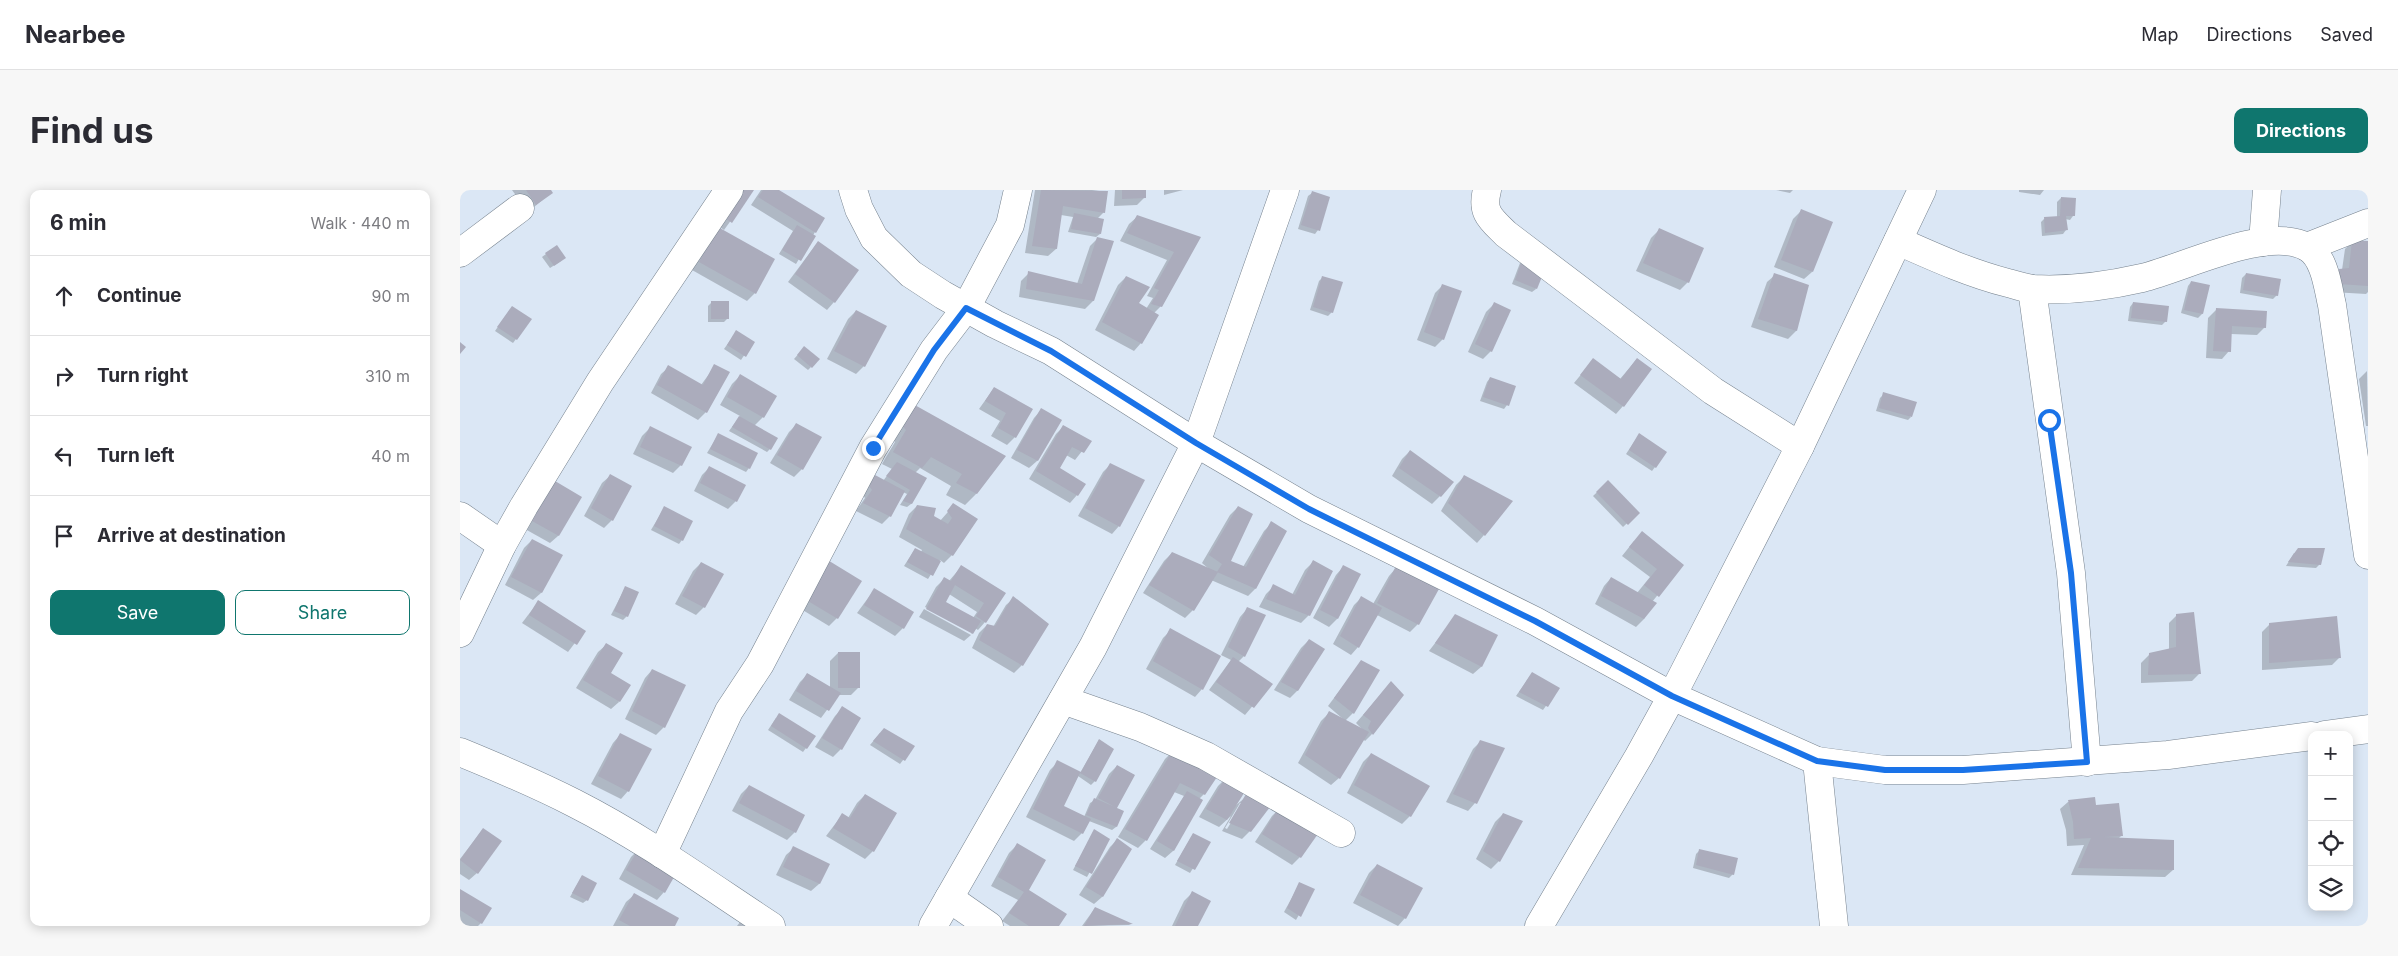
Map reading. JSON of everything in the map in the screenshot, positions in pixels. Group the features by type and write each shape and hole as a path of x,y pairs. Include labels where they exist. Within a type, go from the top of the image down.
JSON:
{"street":[{"path":"460,633 502,544 600,382 729,190"},
{"path":"853,190 859,209 874,238 911,274 966,308 1051,351 1196,443 1309,509 1535,621 1672,696 1817,761 1885,770 1963,770 2087,762 2308,736"},
{"path":"662,854 729,711 760,664 873,448 934,350 966,308 1010,225 1018,190"},
{"path":"933,926 1064,700 1128,581 1196,443 1286,190"},
{"path":"1487,190 1484,202 1488,216 1506,234 1713,391 1800,446"},
{"path":"1539,926 1672,696 1800,446 1922,190"},
{"path":"2263,242 2267,190"},
{"path":"460,253 520,208"},
{"path":"1898,241 1975,274 2032,289 2093,288 2144,278 2226,250 2263,242 2286,242 2307,247 2368,223"},
{"path":"2307,247 2321,265 2332,305 2368,555"},
{"path":"2032,289 2071,573 2087,762"},
{"path":"460,516 502,544"},
{"path":"1064,700 1140,727 1206,756 1341,833"},
{"path":"2353,731 2368,729"},
{"path":"460,752 505,770 575,804 662,854 771,926"},
{"path":"1817,761 1834,926"},
{"path":"949,898 989,926"}],"building":[{"path":"526,190 551,190 553,193 536,205"},
{"path":"717,190 754,190 732,223 707,205"},
{"path":"763,190 779,190 825,218 816,233 758,197"},
{"path":"1041,190 1108,191 1105,213 1063,206 1057,249 1032,246"},
{"path":"1122,190 1146,190 1146,198 1122,199"},
{"path":"1312,191 1330,197 1320,231 1301,225"},
{"path":"2061,197 2076,198 2075,216 2066,216 2068,230 2045,233 2044,217 2060,216"},
{"path":"1801,209 1833,222 1813,272 1781,260"},
{"path":"1074,213 1104,219 1101,234 1071,229"},
{"path":"1137,215 1201,237 1162,307 1151,304 1159,290 1154,288 1174,252 1127,233"},
{"path":"797,225 816,236 801,261 782,250"},
{"path":"718,227 775,259 756,294 699,262"},
{"path":"1659,228 1704,248 1689,283 1643,263"},
{"path":"1097,237 1114,241 1094,301 1026,289 1028,271 1082,284"},
{"path":"2352,240 2368,241 2368,286 2339,284 2339,269 2349,268"},
{"path":"818,241 859,270 835,303 795,274"},
{"path":"557,245 566,258 554,266 545,253"},
{"path":"1523,258 1546,267 1537,289 1515,280"},
{"path":"1774,273 1809,285 1797,331 1758,319"},
{"path":"2246,273 2281,279 2278,296 2243,290"},
{"path":"1126,276 1150,287 1139,303 1159,315 1142,344 1102,322"},
{"path":"1322,276 1343,282 1333,313 1313,307"},
{"path":"2191,281 2210,285 2203,314 2184,310"},
{"path":"1442,284 1462,291 1444,340 1424,332"},
{"path":"711,301 729,301 729,319 711,319"},
{"path":"1494,302 1511,310 1492,352 1475,344"},
{"path":"2133,302 2169,306 2167,322 2131,318"},
{"path":"512,306 532,319 517,340 497,327"},
{"path":"2216,308 2267,311 2266,328 2232,326 2231,352 2213,351"},
{"path":"856,310 887,326 865,367 834,351"},
{"path":"736,330 755,342 746,357 727,345"},
{"path":"460,342 466,347 460,354"},
{"path":"804,346 820,359 812,368 797,355"},
{"path":"1593,358 1621,379 1637,358 1652,369 1624,407 1580,375"},
{"path":"714,364 730,372 707,413 657,385 668,365 703,385"},
{"path":"740,374 777,396 764,418 727,397"},
{"path":"1490,377 1516,386 1509,406 1483,397"},
{"path":"994,387 1033,409 1016,438 998,428 1006,413 985,401"},
{"path":"1883,392 1917,402 1912,417 1879,408"},
{"path":"913,404 1006,456 977,494 956,483 962,474 931,457 922,468 893,452 906,430 899,422"},
{"path":"1041,408 1062,420 1038,461 1017,450"},
{"path":"739,416 778,438 771,450 732,427"},
{"path":"796,423 822,437 803,470 777,455"},
{"path":"1063,425 1092,441 1084,453 1072,447 1060,468 1086,484 1078,496 1036,471"},
{"path":"650,426 692,447 682,466 640,447"},
{"path":"718,433 758,453 750,469 710,449"},
{"path":"1639,433 1667,452 1656,468 1629,450"},
{"path":"1410,450 1454,482 1441,497 1399,468"},
{"path":"897,462 927,478 912,504 903,501 910,490 886,476"},
{"path":"1110,463 1145,480 1120,527 1085,508"},
{"path":"709,466 746,485 737,502 700,483"},
{"path":"610,474 632,486 613,521 591,508"},
{"path":"875,475 905,491 891,517 863,503 872,490 869,486"},
{"path":"1464,475 1513,501 1485,536 1448,503"},
{"path":"1608,480 1640,513 1628,525 1596,492"},
{"path":"555,481 582,497 559,536 532,521"},
{"path":"953,503 978,519 953,556 906,529 917,505 936,508 934,516 948,524 952,518 947,511"},
{"path":"664,506 693,521 683,541 654,526"},
{"path":"1238,506 1253,514 1231,561 1246,567 1271,521 1287,531 1256,589 1217,572 1222,564 1209,555"},
{"path":"1642,531 1684,565 1659,597 1644,585 1657,569 1629,547"},
{"path":"532,539 563,555 542,593 511,577"},
{"path":"915,548 941,561 933,576 907,562"},
{"path":"2298,548 2325,548 2321,565 2288,562"},
{"path":"1172,552 1218,572 1194,611 1149,585"},
{"path":"826,559 862,581 838,619 803,598"},
{"path":"1313,560 1333,571 1310,616 1266,599 1273,584 1295,595"},
{"path":"701,562 724,574 705,608 682,596"},
{"path":"961,565 1006,593 986,623 976,616 984,603 955,585 946,602 981,621 973,634 926,609 944,577 951,581"},
{"path":"1343,565 1361,574 1338,619 1320,610"},
{"path":"1396,566 1439,589 1419,625 1377,603"},
{"path":"1611,577 1657,603 1644,619 1601,596"},
{"path":"625,586 639,592 628,617 614,611"},
{"path":"874,588 914,612 904,629 864,605"},
{"path":"1013,596 1049,624 1023,666 979,640 987,624 995,626"},
{"path":"1361,596 1382,608 1359,648 1340,636"},
{"path":"538,600 586,631 577,645 529,615"},
{"path":"1247,607 1266,615 1245,657 1228,647"},
{"path":"2194,612 2201,674 2148,675 2149,653 2176,647 2176,614"},
{"path":"1455,614 1498,635 1482,667 1435,643"},
{"path":"2337,616 2341,658 2269,663 2269,623"},
{"path":"1170,628 1221,656 1203,690 1153,661"},
{"path":"1309,639 1325,649 1298,691 1281,682"},
{"path":"606,643 623,653 611,673 631,685 620,702 583,680"},
{"path":"838,652 860,652 860,688 838,688"},
{"path":"1233,657 1273,684 1254,708 1216,682"},
{"path":"1361,660 1380,670 1354,714 1334,698"},
{"path":"652,669 686,685 665,728 632,711"},
{"path":"1532,672 1560,688 1548,707 1519,692"},
{"path":"807,673 841,693 829,711 796,691"},
{"path":"1391,681 1404,695 1373,735 1368,728 1371,721 1363,715"},
{"path":"842,706 861,718 842,750 822,738"},
{"path":"1329,711 1369,732 1340,779 1305,755"},
{"path":"779,713 816,736 807,749 771,726"},
{"path":"884,728 915,746 905,761 873,741"},
{"path":"620,733 652,749 629,792 598,776"},
{"path":"1099,739 1114,749 1096,782 1080,773 1064,806 1091,819 1083,834 1033,809 1057,760 1081,772"},
{"path":"1480,740 1505,748 1477,804 1453,794"},
{"path":"1173,750 1217,777 1205,795 1180,783 1147,841 1125,829"},
{"path":"1371,753 1430,786 1411,817 1354,785"},
{"path":"1117,765 1135,775 1117,808 1124,811 1117,827 1086,815 1094,798 1115,807 1098,798"},
{"path":"1226,777 1246,790 1227,820 1206,809"},
{"path":"749,785 805,815 796,833 739,803"},
{"path":"1187,791 1203,800 1174,851 1157,841"},
{"path":"865,794 897,813 874,852 833,828 842,813 850,818"},
{"path":"1246,794 1270,807 1251,832 1229,823"},
{"path":"2095,797 2096,805 2119,803 2123,836 2104,837 2174,840 2174,870 2078,868 2091,838 2074,839 2073,822 2068,800"},
{"path":"1280,806 1320,831 1301,858 1262,834"},
{"path":"1503,813 1523,821 1500,862 1483,851"},
{"path":"483,828 502,841 478,874 460,860"},
{"path":"1094,829 1110,839 1092,874 1075,866"},
{"path":"1193,833 1211,842 1195,870 1177,861"},
{"path":"1117,838 1132,849 1103,897 1086,887"},
{"path":"1017,843 1046,860 1029,890 1067,914 1059,926 1029,926 1009,913 1024,892 998,877"},
{"path":"793,846 830,864 820,884 783,867"},
{"path":"639,848 678,870 665,893 626,870"},
{"path":"1699,849 1738,858 1734,875 1696,865"},
{"path":"1377,864 1423,888 1406,919 1360,895"},
{"path":"582,875 597,883 588,901 572,893"},
{"path":"1299,882 1315,889 1301,917 1287,908"},
{"path":"460,889 492,908 482,924 460,910"},
{"path":"1192,891 1211,901 1198,926 1175,926"},
{"path":"634,893 679,918 675,926 630,926 619,920"},
{"path":"1095,907 1133,924 1084,926"}],"route":[{"path":"873,448 896,408 934,350 966,308 1051,351 1196,443 1309,509 1535,621 1672,696 1769,741 1817,761 1885,770 1963,770 2087,762 2071,573 2049,420"}]}
